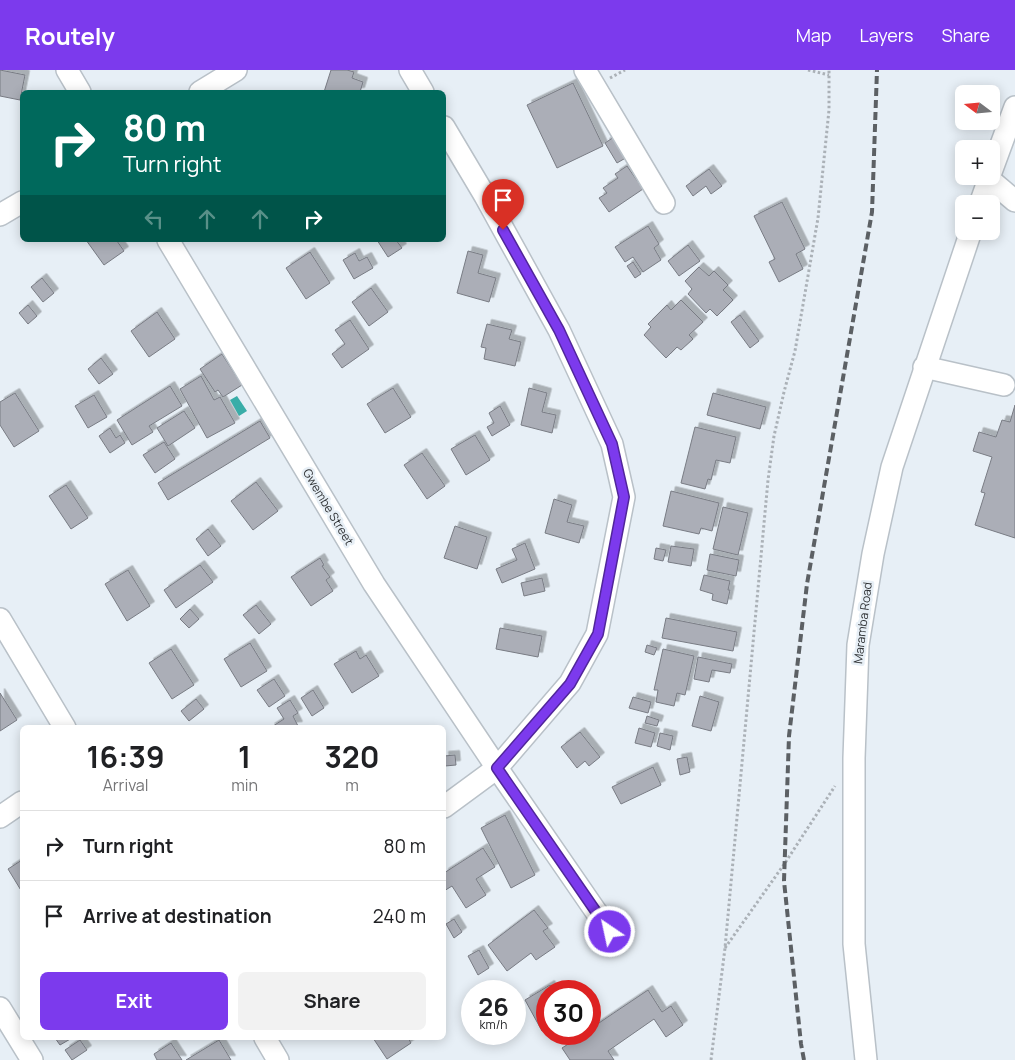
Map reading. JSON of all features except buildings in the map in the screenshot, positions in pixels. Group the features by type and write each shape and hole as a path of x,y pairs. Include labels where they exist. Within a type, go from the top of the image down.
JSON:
{"street":[{"path":"67,70 79,90"},
{"path":"203,90 236,70"},
{"path":"410,70 422,90"},
{"path":"585,70 664,203"},
{"path":"1000,148 1015,107"},
{"path":"446,130 559,330 612,444 624,497 598,634 570,684 497,768 446,806"},
{"path":"999,185 1015,202"},
{"path":"0,216 20,203"},
{"name":"Maramba Road","path":"866,1060 854,944 854,758 858,645 873,554 892,467 968,240"},
{"name":"Gwembe Street","path":"169,242 374,584 610,932"},
{"path":"924,367 1004,384"},
{"path":"0,619 63,725"},
{"path":"0,817 20,803"},
{"path":"0,1008 32,1060"},
{"path":"266,1040 278,1060"}],"path":[{"path":"808,70 829,75"},
{"path":"711,1060 724,948 769,471 774,436 795,350 818,218 829,110 829,70"},
{"path":"724,948 785,863 838,782"}],"shaded area":[{"path":"237,396 247,411 239,416 230,400"}],"railway":[{"path":"804,1060 784,881 789,736 807,584 872,212 877,70"}],"route":[{"path":"503,230 559,330 612,444 624,497 598,634 570,684 497,768 610,932"}]}
